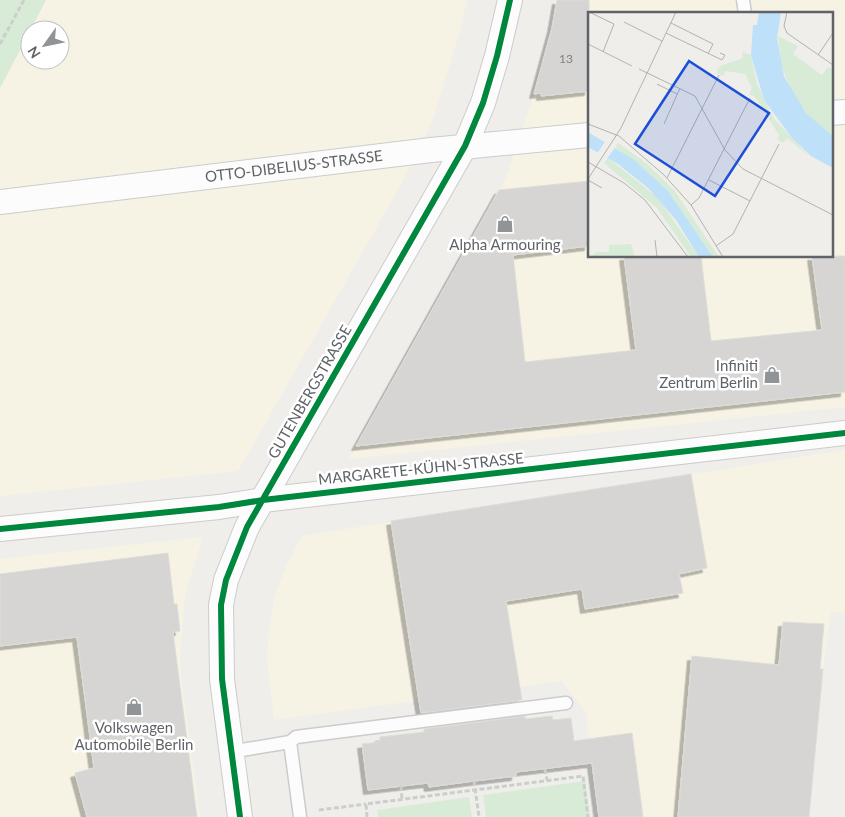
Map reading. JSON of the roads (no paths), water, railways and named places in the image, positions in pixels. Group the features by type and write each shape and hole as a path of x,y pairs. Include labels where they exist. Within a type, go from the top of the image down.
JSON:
{"street":[{"name":"GUTENBERGSTRASSE","path":"240,817 230,752 222,679 221,605 226,580 245,533 263,500 466,146 497,56 510,0"},
{"path":"832,113 845,112"},
{"name":"OTTO-DIBELIUS-STRASSE","path":"0,202 466,146 588,135"},
{"name":"MARGARETE-KÜHN-STRASSE","path":"0,529 219,507 263,500 845,433"}],"lane":[{"path":"230,752 290,742 296,737 566,703"},
{"path":"290,742 300,815"}],"place":[{"name":"Alpha Armouring","path":"505,224"},
{"name":"Infiniti Zentrum Berlin","path":"772,375"},
{"name":"Volkswagen Automobile Berlin","path":"134,707"}]}
